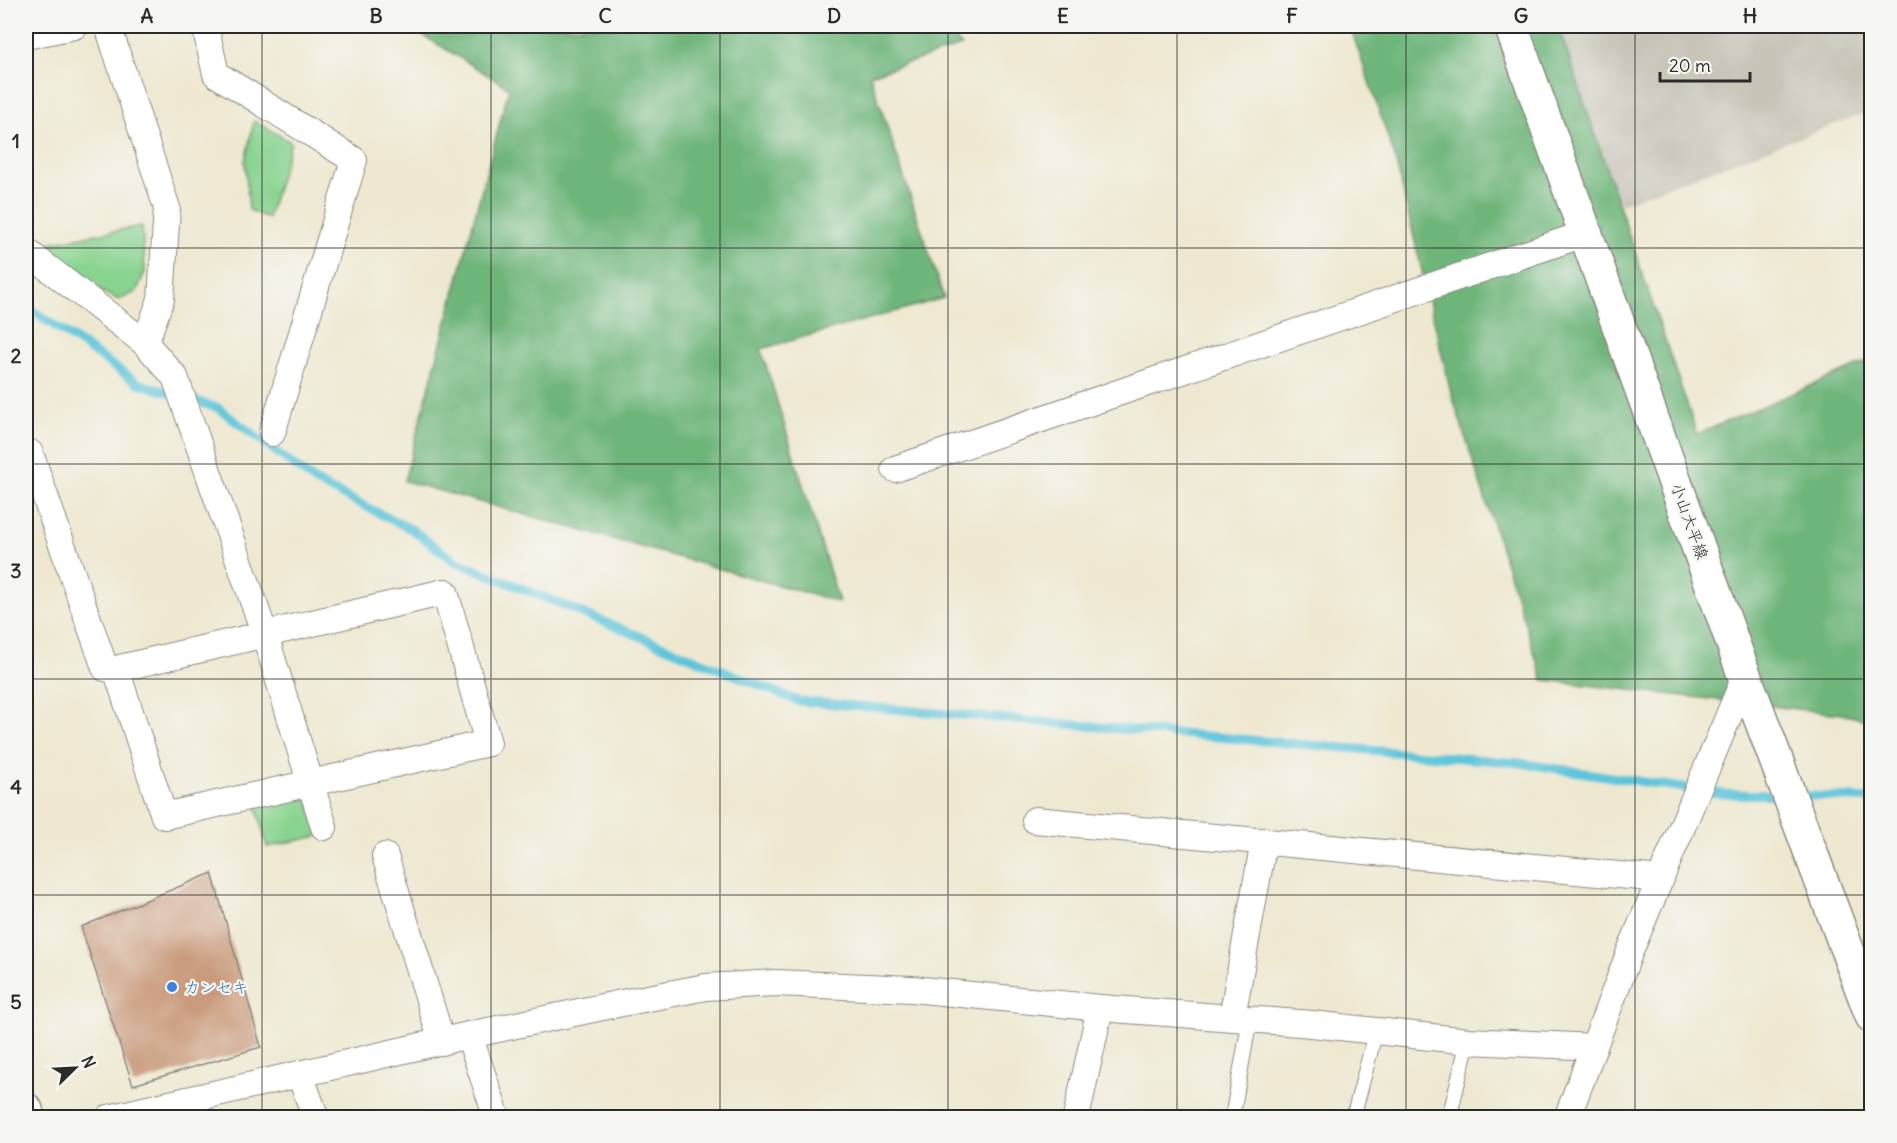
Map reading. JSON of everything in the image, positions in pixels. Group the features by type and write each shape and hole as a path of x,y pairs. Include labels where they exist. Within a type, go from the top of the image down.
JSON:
{"main road":[{"name":"小山大平線","path":"1511,26 1745,677 1872,1016"},
{"path":"26,1110 28,1118"}],"street":[{"path":"26,36 74,26"},
{"path":"108,26 166,208 161,299 145,343"},
{"path":"205,26 216,74 354,160 272,433"},
{"path":"895,469 1587,233"},
{"path":"26,251 145,343 175,376 264,635 324,827"},
{"path":"26,454 30,453 105,668 116,669 446,592 488,743 164,816 116,669"},
{"path":"1567,1118 1661,879 1745,677"},
{"path":"1035,820 1661,879"},
{"path":"1241,1018 1264,841"},
{"path":"385,856 442,1042"},
{"path":"109,1118 469,1035 706,987 776,983 912,989 1468,1041 1594,1047"},
{"path":"1076,1118 1100,1008"},
{"path":"469,1035 497,1118"},
{"path":"300,1075 315,1118"}],"lane":[{"path":"1232,1118 1241,1018"},
{"path":"1353,1118 1376,1031"},
{"path":"1449,1118 1468,1041"}],"shaded area":[{"path":"1554,26 1871,26 1871,111 1621,204"}],"green space":[{"path":"408,26 943,26 962,46 870,75 944,298 761,349 839,602 404,481 509,88"},
{"path":"1350,26 1558,26 1697,434 1871,360 1871,721 1841,714 1543,680 1450,389 1395,158"},
{"path":"254,121 291,142 268,218 249,210 245,161"},
{"path":"142,226 145,272 136,292 119,300 100,291 38,245"},
{"path":"306,794 319,836 267,847 256,804"}],"building":[{"name":"カンセキ","path":"212,873 261,1047 133,1085 81,927"}],"waterway":[{"path":"26,306 138,383 218,408 316,482 411,529 455,561 798,701 1520,763 1723,794 1782,795"},
{"path":"1796,795 1872,799"}],"place":[{"name":"カンセキ","path":"172,987"}]}
